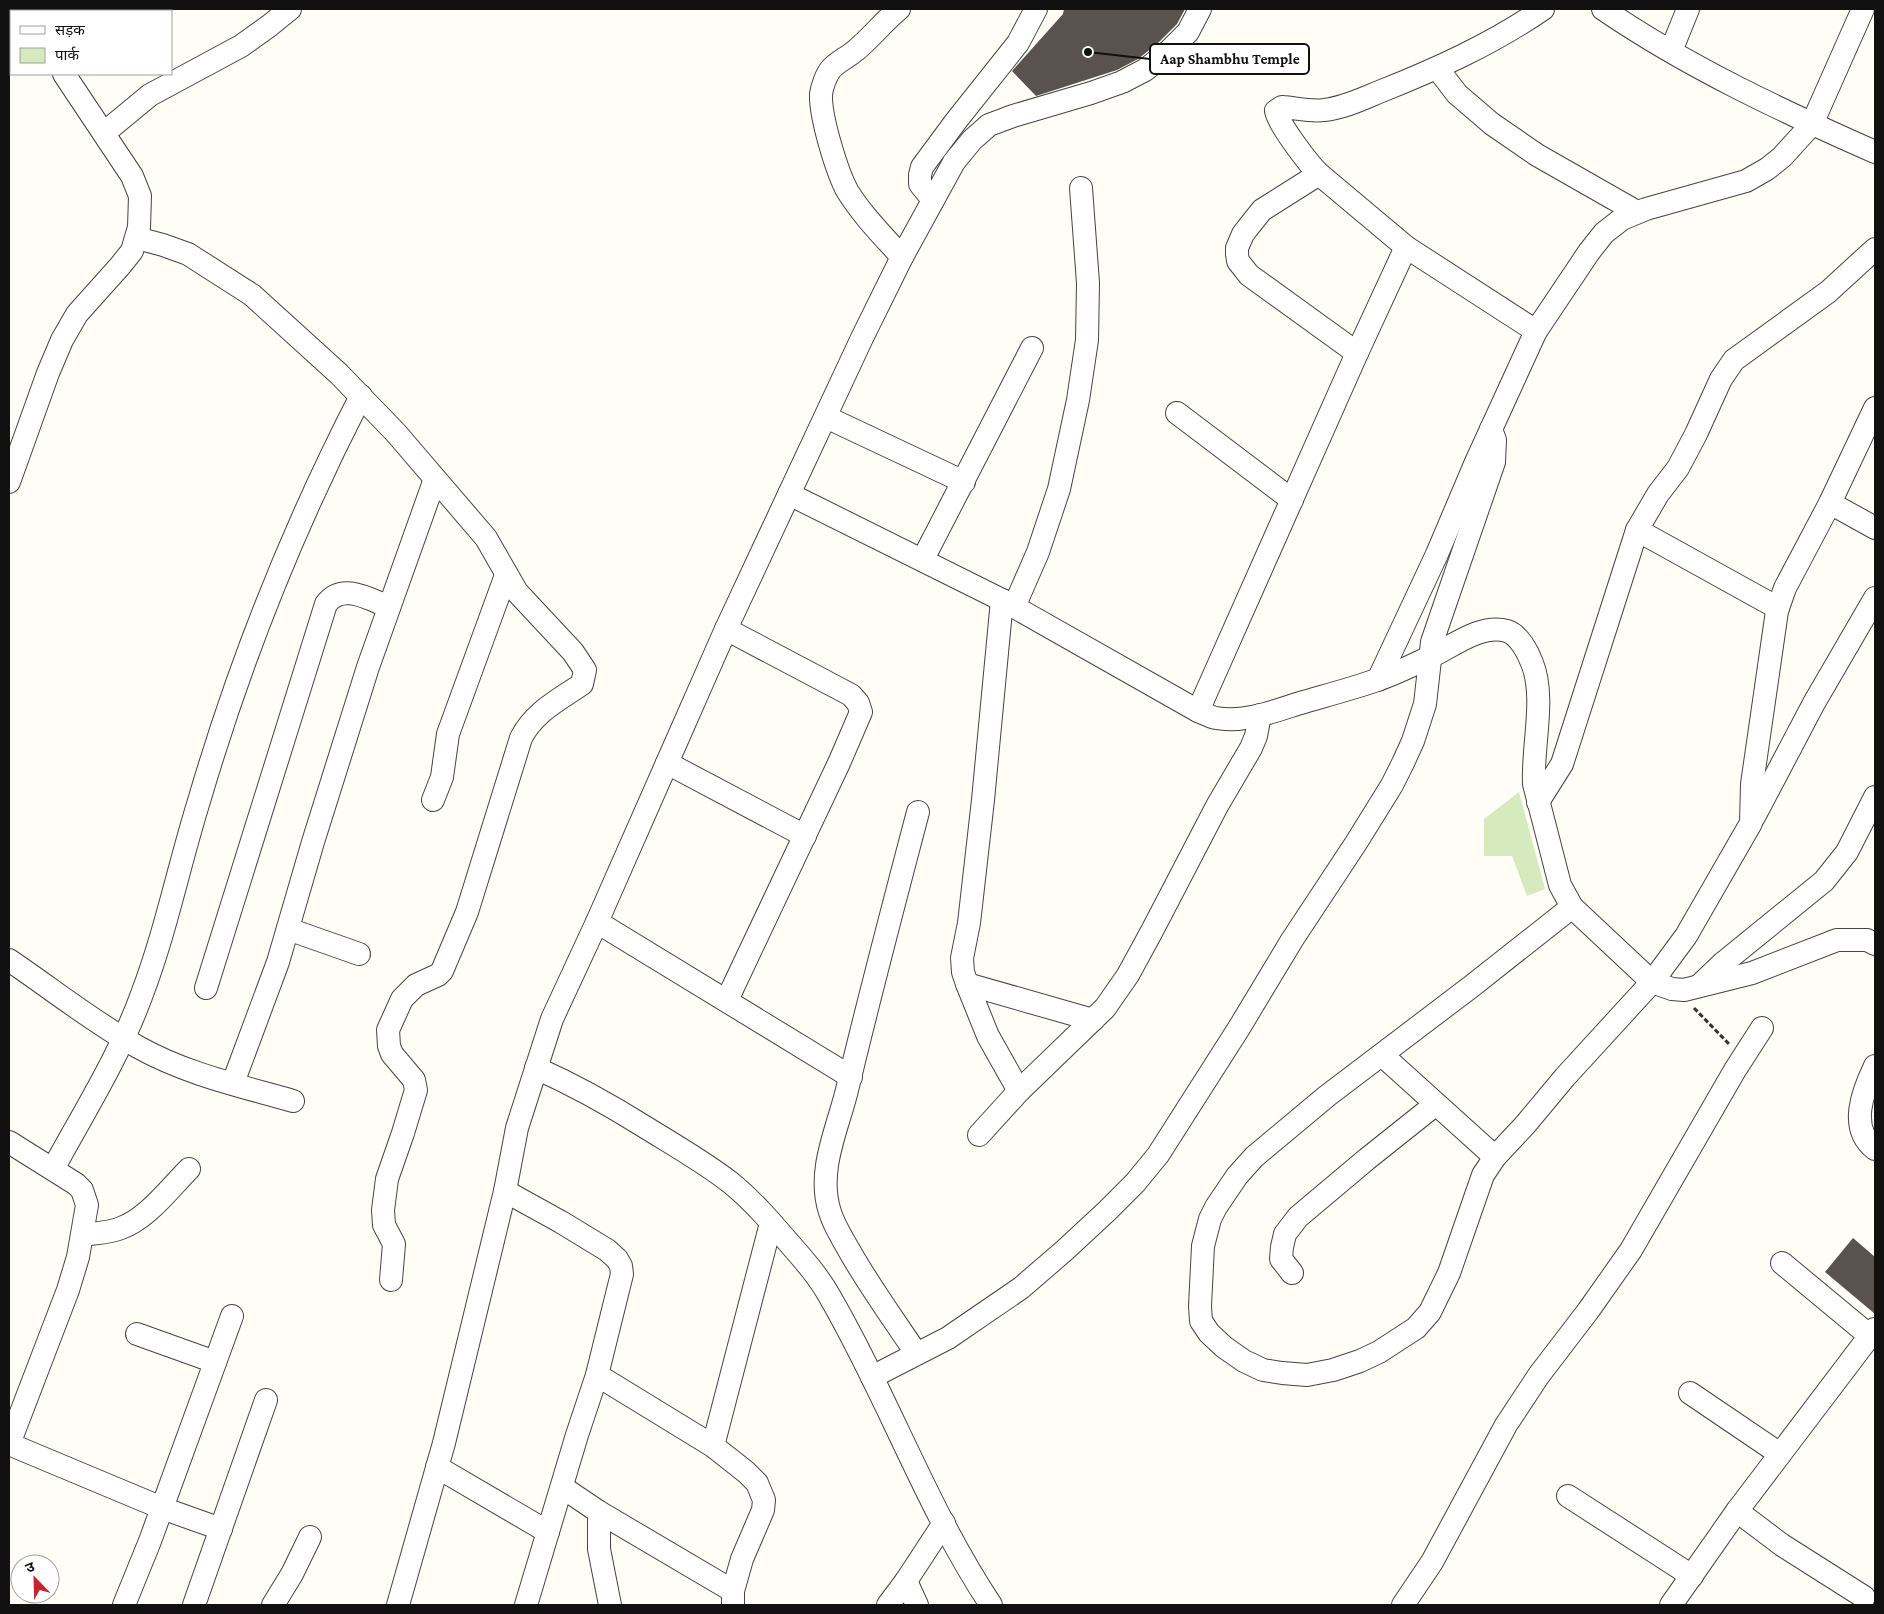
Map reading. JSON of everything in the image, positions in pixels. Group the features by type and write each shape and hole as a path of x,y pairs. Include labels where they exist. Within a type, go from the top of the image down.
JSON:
{"street":[{"path":"104,133 150,94 241,46 290,9"},
{"path":"899,9 856,50 831,69 824,82 821,94 825,121 841,178 849,193 872,223 902,257"},
{"path":"933,200 920,184 922,167 1018,43 1036,9"},
{"path":"398,1605 437,1467 505,1191 517,1128 552,1019 597,922 726,629 902,257 954,162 972,140 989,125 1091,93 1122,82 1145,70 1167,53 1188,32 1200,9"},
{"path":"1536,331 1406,247 1309,164 1277,114 1278,108 1282,107 1324,110 1337,108 1438,68 1491,41 1544,9"},
{"path":"1603,9 1632,28 1721,79 1812,124 1875,152"},
{"path":"1671,51 1688,9"},
{"path":"1378,680 1437,554 1536,331 1596,243 1612,226 1622,219 1638,212 1730,186 1757,175 1782,157 1812,124 1863,9"},
{"path":"1438,68 1457,94 1492,124 1565,171 1638,212"},
{"path":"9,482 48,373 62,340 77,314 132,251 137,238 140,219 140,196 132,176 65,75"},
{"path":"1319,174 1262,210 1243,234 1237,248 1238,261 1249,275 1357,353"},
{"path":"1019,1091 988,1036 963,972 962,958 969,923 1008,604 1038,552 1059,489 1078,400 1087,340 1088,283 1081,188"},
{"path":"137,238 163,244 188,254 252,295 326,362 396,432 486,538 517,592 581,662 585,670 582,684 542,711 526,729 521,738 468,912 442,971 438,975 416,985 402,999 388,1030 389,1046 392,1054 414,1080 416,1090 404,1133 387,1180 383,1210 384,1225 394,1244 391,1280"},
{"path":"1198,711 1406,247"},
{"path":"1538,802 1562,764 1636,530 1658,494 1678,468 1721,379 1734,360 1828,292 1875,249"},
{"path":"923,559 1032,348"},
{"path":"53,1170 124,1038 145,986 199,800 256,628 326,464 361,396"},
{"path":"1751,823 1752,784 1778,608 1785,588 1803,551 1830,504 1875,408"},
{"path":"1177,414 1292,500"},
{"path":"826,417 964,482"},
{"path":"872,1377 962,1329 1021,1288 1065,1250 1135,1183 1158,1155 1239,1028 1292,940 1392,785 1413,741 1425,704 1432,642 1494,462 1495,440 1491,429"},
{"path":"232,1083 278,962 359,694 435,479"},
{"path":"789,494 923,559 1123,667 1198,711 1215,718 1260,715 1378,680 1480,632 1508,631 1517,637 1524,647 1533,664 1537,680 1533,769 1538,802 1560,885 1572,907 1652,982 1672,989 1691,989 1752,973 1836,940 1867,940 1875,944"},
{"path":"1830,504 1875,528"},
{"path":"1636,530 1778,608"},
{"path":"433,800 442,777 448,734 506,575"},
{"path":"206,988 326,604 330,598 344,592 357,594 389,607"},
{"path":"1572,907 1327,1096 1254,1157 1238,1176 1216,1207 1210,1219 1203,1246 1200,1306 1201,1321 1208,1333 1244,1361 1263,1370 1282,1374 1307,1375 1333,1370 1360,1361 1379,1352 1416,1328 1430,1312 1449,1273 1483,1174 1495,1156 1525,1126 1566,1077 1652,982 1686,936 1751,823 1814,703 1875,598"},
{"path":"726,629 852,695 858,703 860,712 805,836 727,1000"},
{"path":"979,1135 1019,1091 1105,1008 1128,975 1154,929 1217,806 1251,748 1256,736 1260,715"},
{"path":"667,764 805,836"},
{"path":"1691,989 1812,891 1832,872 1847,852 1875,797"},
{"path":"916,1354 856,1262 836,1227 829,1211 826,1172 918,812"},
{"path":"597,922 850,1077"},
{"path":"288,928 359,954"},
{"path":"9,960 65,1001 140,1048 184,1068 293,1101"},
{"path":"968,984 1093,1020"},
{"path":"1403,1605 1432,1562 1506,1425 1539,1375 1588,1311 1631,1250 1762,1028"},
{"path":"1382,1055 1495,1156"},
{"path":"1873,1141 1861,1128 1861,1105 1866,1086 1875,1066"},
{"path":"536,1068 573,1084 684,1151 732,1184 772,1222 830,1296 864,1359 944,1523 992,1605"},
{"path":"1292,1273 1281,1259 1282,1247 1285,1234 1298,1217 1436,1104"},
{"path":"9,1142 76,1184 82,1190 87,1205 83,1235 68,1290 14,1411 9,1444 162,1508 221,1529"},
{"path":"83,1235 106,1232 132,1223 143,1216 189,1169"},
{"path":"505,1191 561,1222 617,1258 622,1274 597,1376 577,1435 526,1605"},
{"path":"713,1446 772,1222"},
{"path":"1671,1605 1737,1511 1873,1332 1782,1262"},
{"path":"124,1605 162,1508 232,1316"},
{"path":"137,1334 215,1362"},
{"path":"562,1487 733,1598 742,1559 763,1510 764,1500 757,1483 713,1446 597,1376"},
{"path":"1690,1394 1780,1454"},
{"path":"194,1605 266,1400"},
{"path":"437,1467 548,1532"},
{"path":"1568,1496 1692,1576"},
{"path":"1737,1511 1782,1545 1865,1595"},
{"path":"599,1512 600,1549 610,1605"},
{"path":"888,1605 944,1523"},
{"path":"273,1605 292,1574 310,1537"},
{"path":"906,1581 917,1605"}],"path":[{"path":"1691,989 1687,1000 1743,1058"}],"green space":[{"path":"1519,792 1545,889 1527,896 1512,856 1484,856 1484,819"}],"building":[{"path":"1064,9 1185,9 1177,24 1138,59 1117,70 1036,96 1012,71 1063,14"},
{"path":"1853,1238 1875,1257 1875,1314 1825,1272"}],"place":[{"name":"Aap Shambhu Temple","path":"1088,52"}]}
